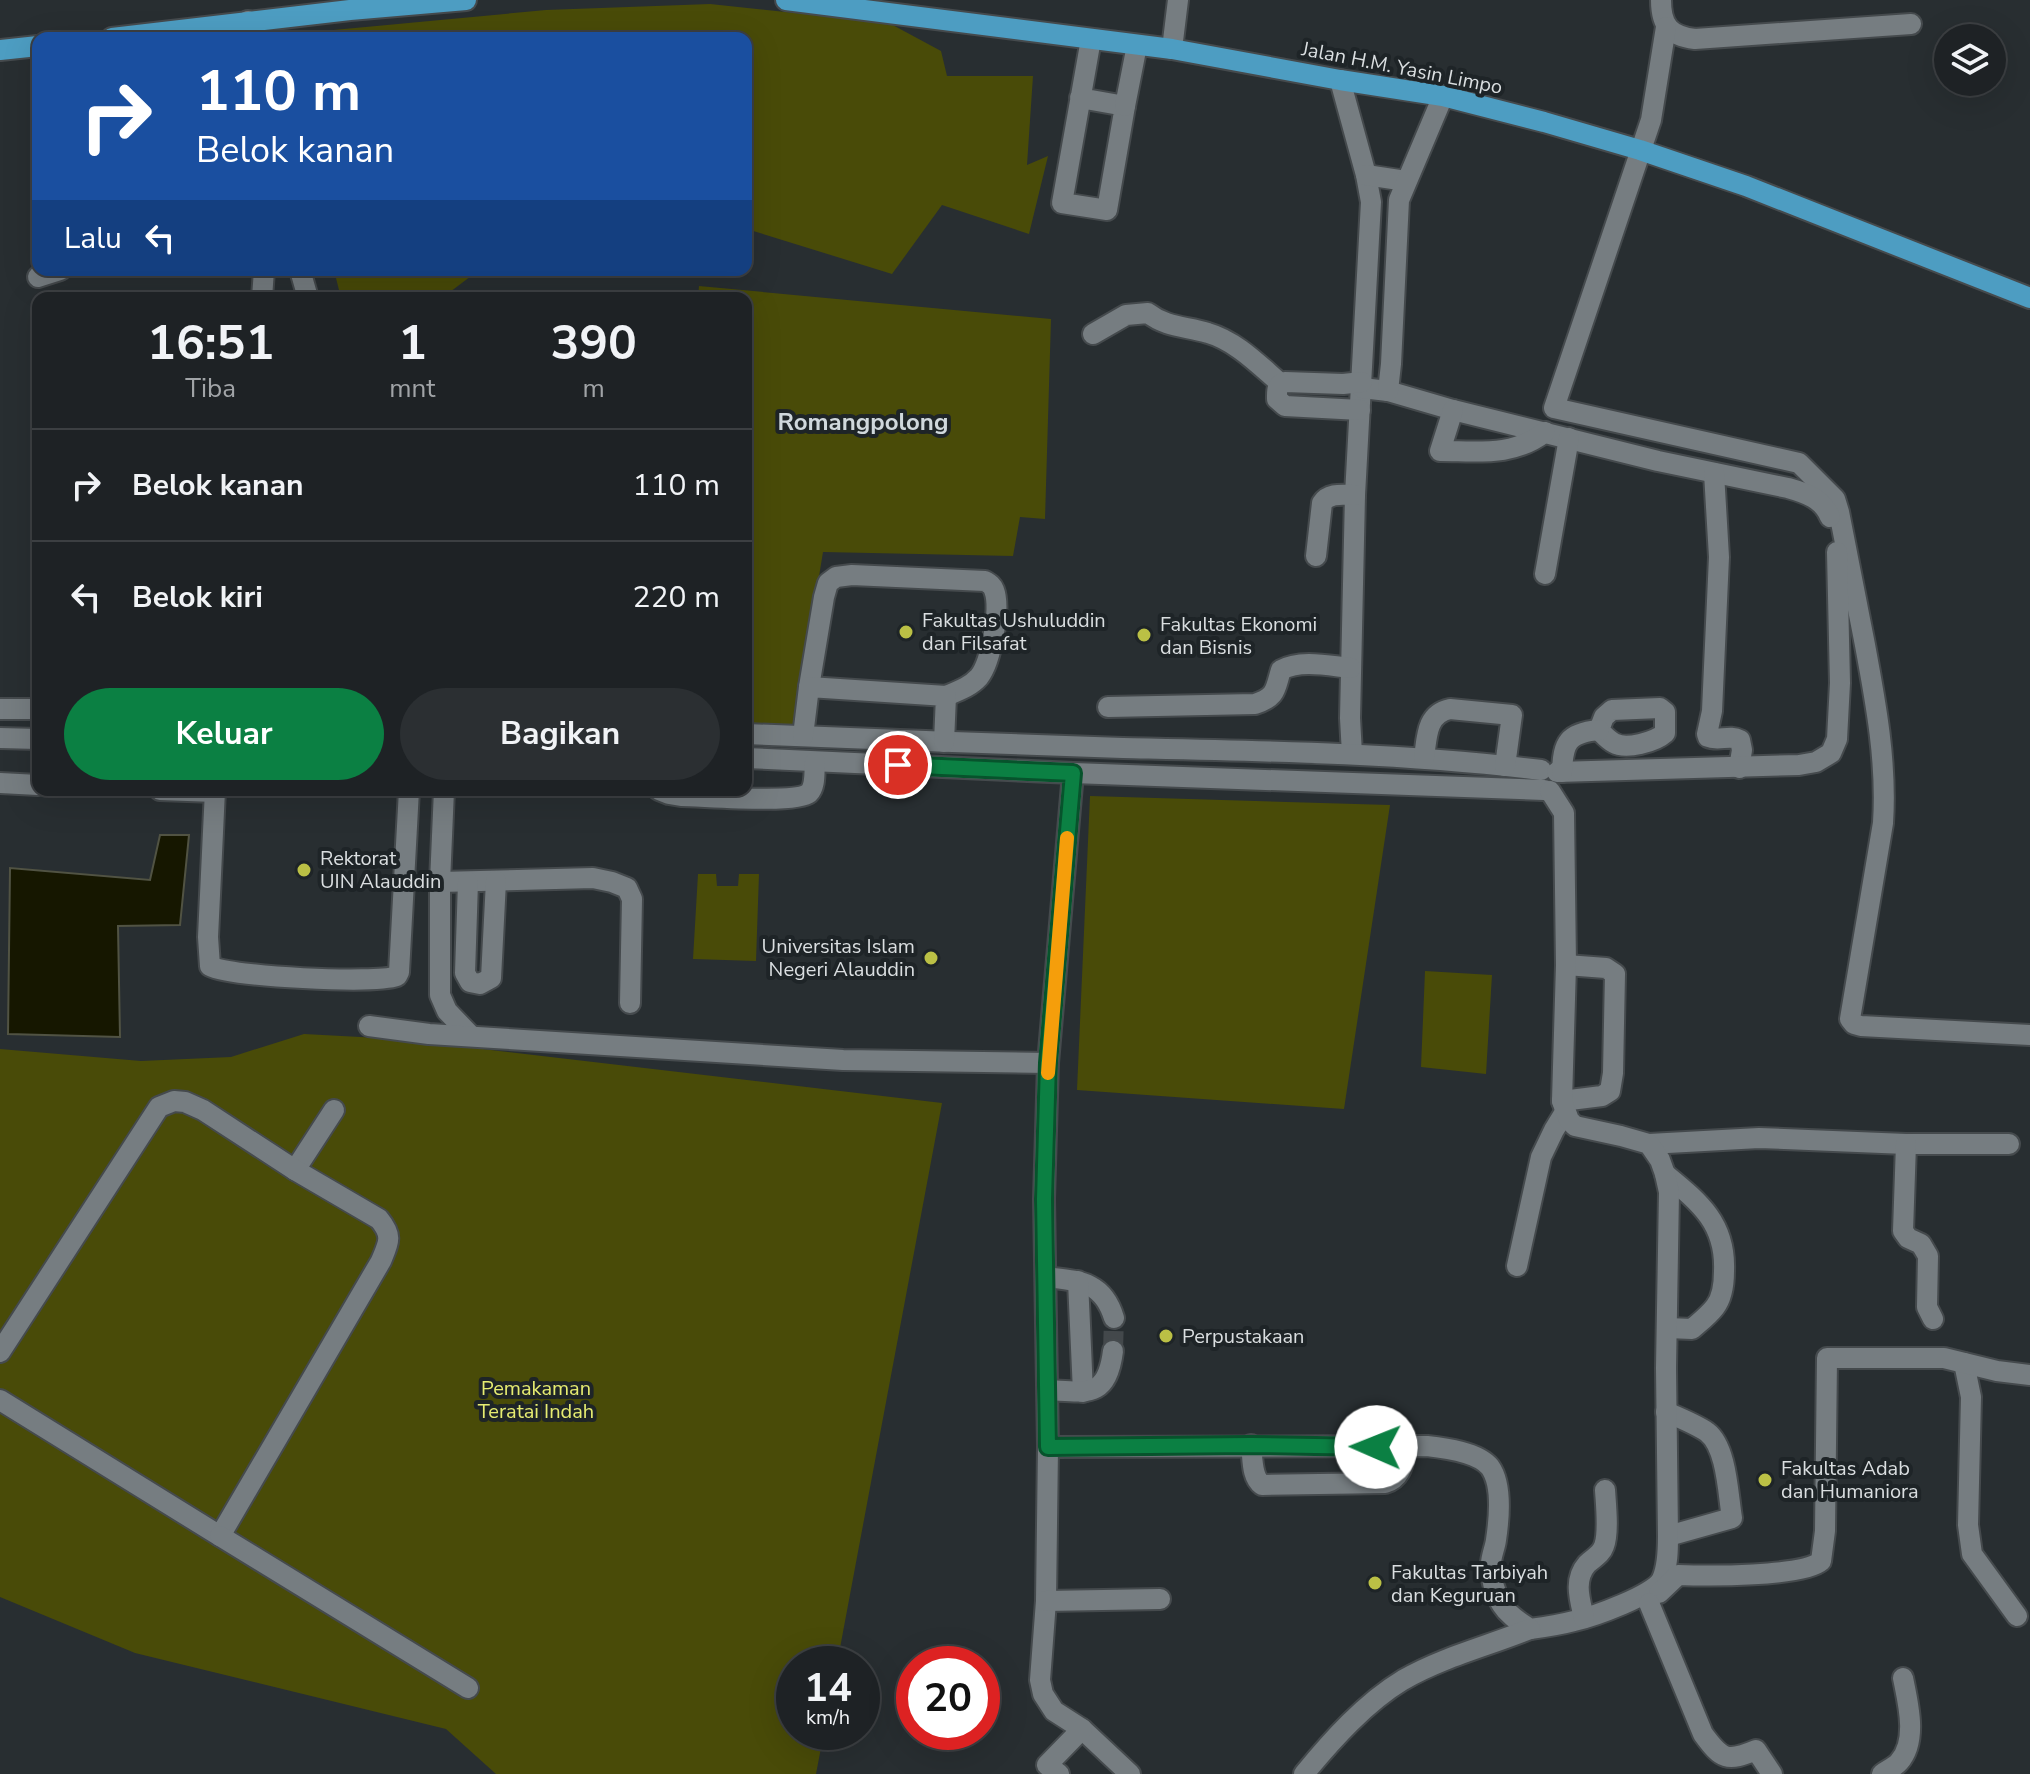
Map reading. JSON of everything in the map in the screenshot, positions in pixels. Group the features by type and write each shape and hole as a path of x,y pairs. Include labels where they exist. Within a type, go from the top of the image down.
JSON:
{"main road":[{"path":"220,31 250,30 308,7 466,0"},
{"name":"Jalan H.M. Yasin Limpo","path":"786,0 1172,49 1443,96 1640,150 1746,186 2030,298"},
{"path":"0,50 32,47"}],"street":[{"path":"1172,49 1178,0"},
{"path":"1661,0 1666,27 1651,120 1554,408 1799,463 1835,499 1872,685 1884,762 1885,796 1850,1019 1861,1026 2030,1035"},
{"path":"1666,27 1679,37 1695,39 1911,24"},
{"path":"1091,39 1062,203 1107,210 1137,45"},
{"path":"1340,80 1371,202 1352,409 1355,495 1350,718 1352,754"},
{"path":"1388,391 1399,200 1443,96"},
{"path":"1080,98 1125,106"},
{"path":"1366,175 1406,181"},
{"path":"752,758 1073,773 1551,779 1799,765 1816,762 1834,748 1840,683 1837,547 1827,508 1802,491 1658,461 1388,391 1356,385 1280,383 1226,340 1159,322 1148,313 1126,315 1093,334"},
{"path":"1280,383 1277,399 1285,406 1352,409"},
{"path":"1453,410 1440,451 1505,451 1534,441 1545,432"},
{"path":"1545,574 1569,438"},
{"path":"1714,473 1719,557 1712,711 1707,734 1712,739 1724,737 1740,740 1739,768"},
{"path":"1316,556 1322,503 1331,496 1355,495"},
{"path":"803,736 809,687 828,583 836,577 852,575 985,581 994,590 994,629 988,661 979,677 966,689 946,696 809,687"},
{"path":"1108,707 1255,704 1267,700 1276,690 1281,670 1287,666 1351,668"},
{"path":"944,742 946,696"},
{"path":"0,709 32,709"},
{"path":"1424,758 1433,717 1440,711 1465,710 1512,715 1505,766"},
{"path":"1517,1266 1541,1157 1564,1107 1564,813 1551,779 1567,742 1582,731 1599,730"},
{"path":"752,734 1424,758 1505,766 1551,779"},
{"path":"0,738 32,739"},
{"path":"681,796 797,798 807,795 812,789 815,762"},
{"path":"1073,773 1048,1063 1044,1199 1048,1447 1046,1601 1040,1680 1043,1694 1054,1711 1082,1729 1130,1774"},
{"path":"0,783 32,785"},
{"path":"215,796 208,937 210,966 224,971 294,978 368,979 391,978 399,972 409,796"},
{"path":"444,796 440,995 447,1011 471,1036"},
{"path":"440,882 593,878 627,888 632,899 630,1003"},
{"path":"468,882 465,973 470,982 480,984 491,978 496,881"},
{"path":"1564,1107 1602,1096 1610,1091 1613,1084 1616,983 1615,974 1606,968 1566,965"},
{"path":"369,1026 410,1032 843,1060 1048,1063"},
{"path":"0,1352 159,1107 174,1101 203,1110 295,1170 379,1219 387,1229 390,1242 381,1261 220,1536"},
{"path":"1564,1107 1575,1126 1649,1144 1759,1138 1906,1144 2009,1144"},
{"path":"295,1170 334,1110"},
{"path":"1586,1622 1657,1586 1663,1578 1665,1567 1668,1536 1669,1208 1665,1174 1649,1144"},
{"path":"1906,1144 1903,1231 1908,1238 1921,1244 1928,1256 1927,1307 1933,1319"},
{"path":"1665,1174 1698,1202 1714,1221 1722,1242 1725,1263 1724,1283 1717,1305 1692,1329 1668,1328"},
{"path":"1046,1277 1078,1281 1103,1294 1114,1318"},
{"path":"1078,1281 1083,1392"},
{"path":"1048,1390 1083,1392 1097,1388 1111,1370 1113,1351"},
{"path":"1304,1774 1359,1715 1400,1682 1453,1657 1530,1629 1586,1622 1649,1603 1678,1575 1728,1576 1815,1567 1821,1561 1825,1531 1827,1358 1944,1358 1997,1371 2030,1375"},
{"path":"1964,1363 1971,1397 1968,1525 1972,1554 2017,1616"},
{"path":"0,1400 468,1688"},
{"path":"1666,1412 1708,1433 1714,1440 1723,1462 1732,1518 1668,1536"},
{"path":"1251,1445 1255,1477 1262,1485 1385,1483 1401,1472 1407,1447"},
{"path":"1048,1447 1427,1446 1468,1454 1489,1467 1499,1496 1491,1565 1495,1591 1502,1606 1530,1629"},
{"path":"1586,1622 1578,1586 1586,1565 1604,1547 1605,1490"},
{"path":"1046,1601 1160,1599"},
{"path":"1649,1603 1703,1734 1724,1756 1736,1758 1756,1750 1772,1774"},
{"path":"1882,1774 1898,1763 1907,1749 1908,1704 1903,1678"},
{"path":"1059,1774 1047,1765 1082,1729"}],"green space":[{"path":"710,4 889,23 941,51 947,76 1033,76 1027,165 1048,156 1029,234 942,205 892,274 752,231 752,32 312,32 546,10"},
{"path":"336,276 471,276 450,292 340,292"},
{"path":"699,286 1051,319 1045,519 1020,517 1013,556 823,552 794,729 752,726 752,292 698,292"},
{"path":"1090,796 1390,805 1344,1109 1077,1090"},
{"path":"698,874 716,874 717,886 738,886 739,874 759,874 756,961 693,959"},
{"path":"1425,971 1492,975 1486,1074 1421,1067"},
{"name":"Pemakaman Teratai Indah","path":"304,1034 398,1039 942,1103 840,1646 776,1646 776,1750 821,1750 816,1774 496,1774 446,1729 135,1653 0,1597 0,1049 141,1061 231,1057"}],"shaded area":[{"path":"160,835 189,835 180,925 118,926 120,1037 8,1034 10,868 150,880"}],"tunnel":[{"path":"1113,1351 1114,1318"}],"slow traffic":[{"path":"1048,1073 1067,838"}],"place":[{"name":"Fakultas Ushuluddin dan Filsafat","path":"906,632"},
{"name":"Fakultas Ekonomi dan Bisnis","path":"1144,635"},
{"name":"Rektorat UIN Alauddin","path":"304,870"},
{"name":"Universitas Islam Negeri Alauddin","path":"931,958"},
{"name":"Perpustakaan","path":"1166,1336"},
{"name":"Fakultas Adab dan Humaniora","path":"1765,1480"},
{"name":"Fakultas Tarbiyah dan Keguruan","path":"1375,1583"}],"district":[{"name":"Romangpolong","path":"863,422"}],"route":[{"path":"898,765 1073,773 1048,1063 1044,1199 1048,1447 1376,1447"}]}
